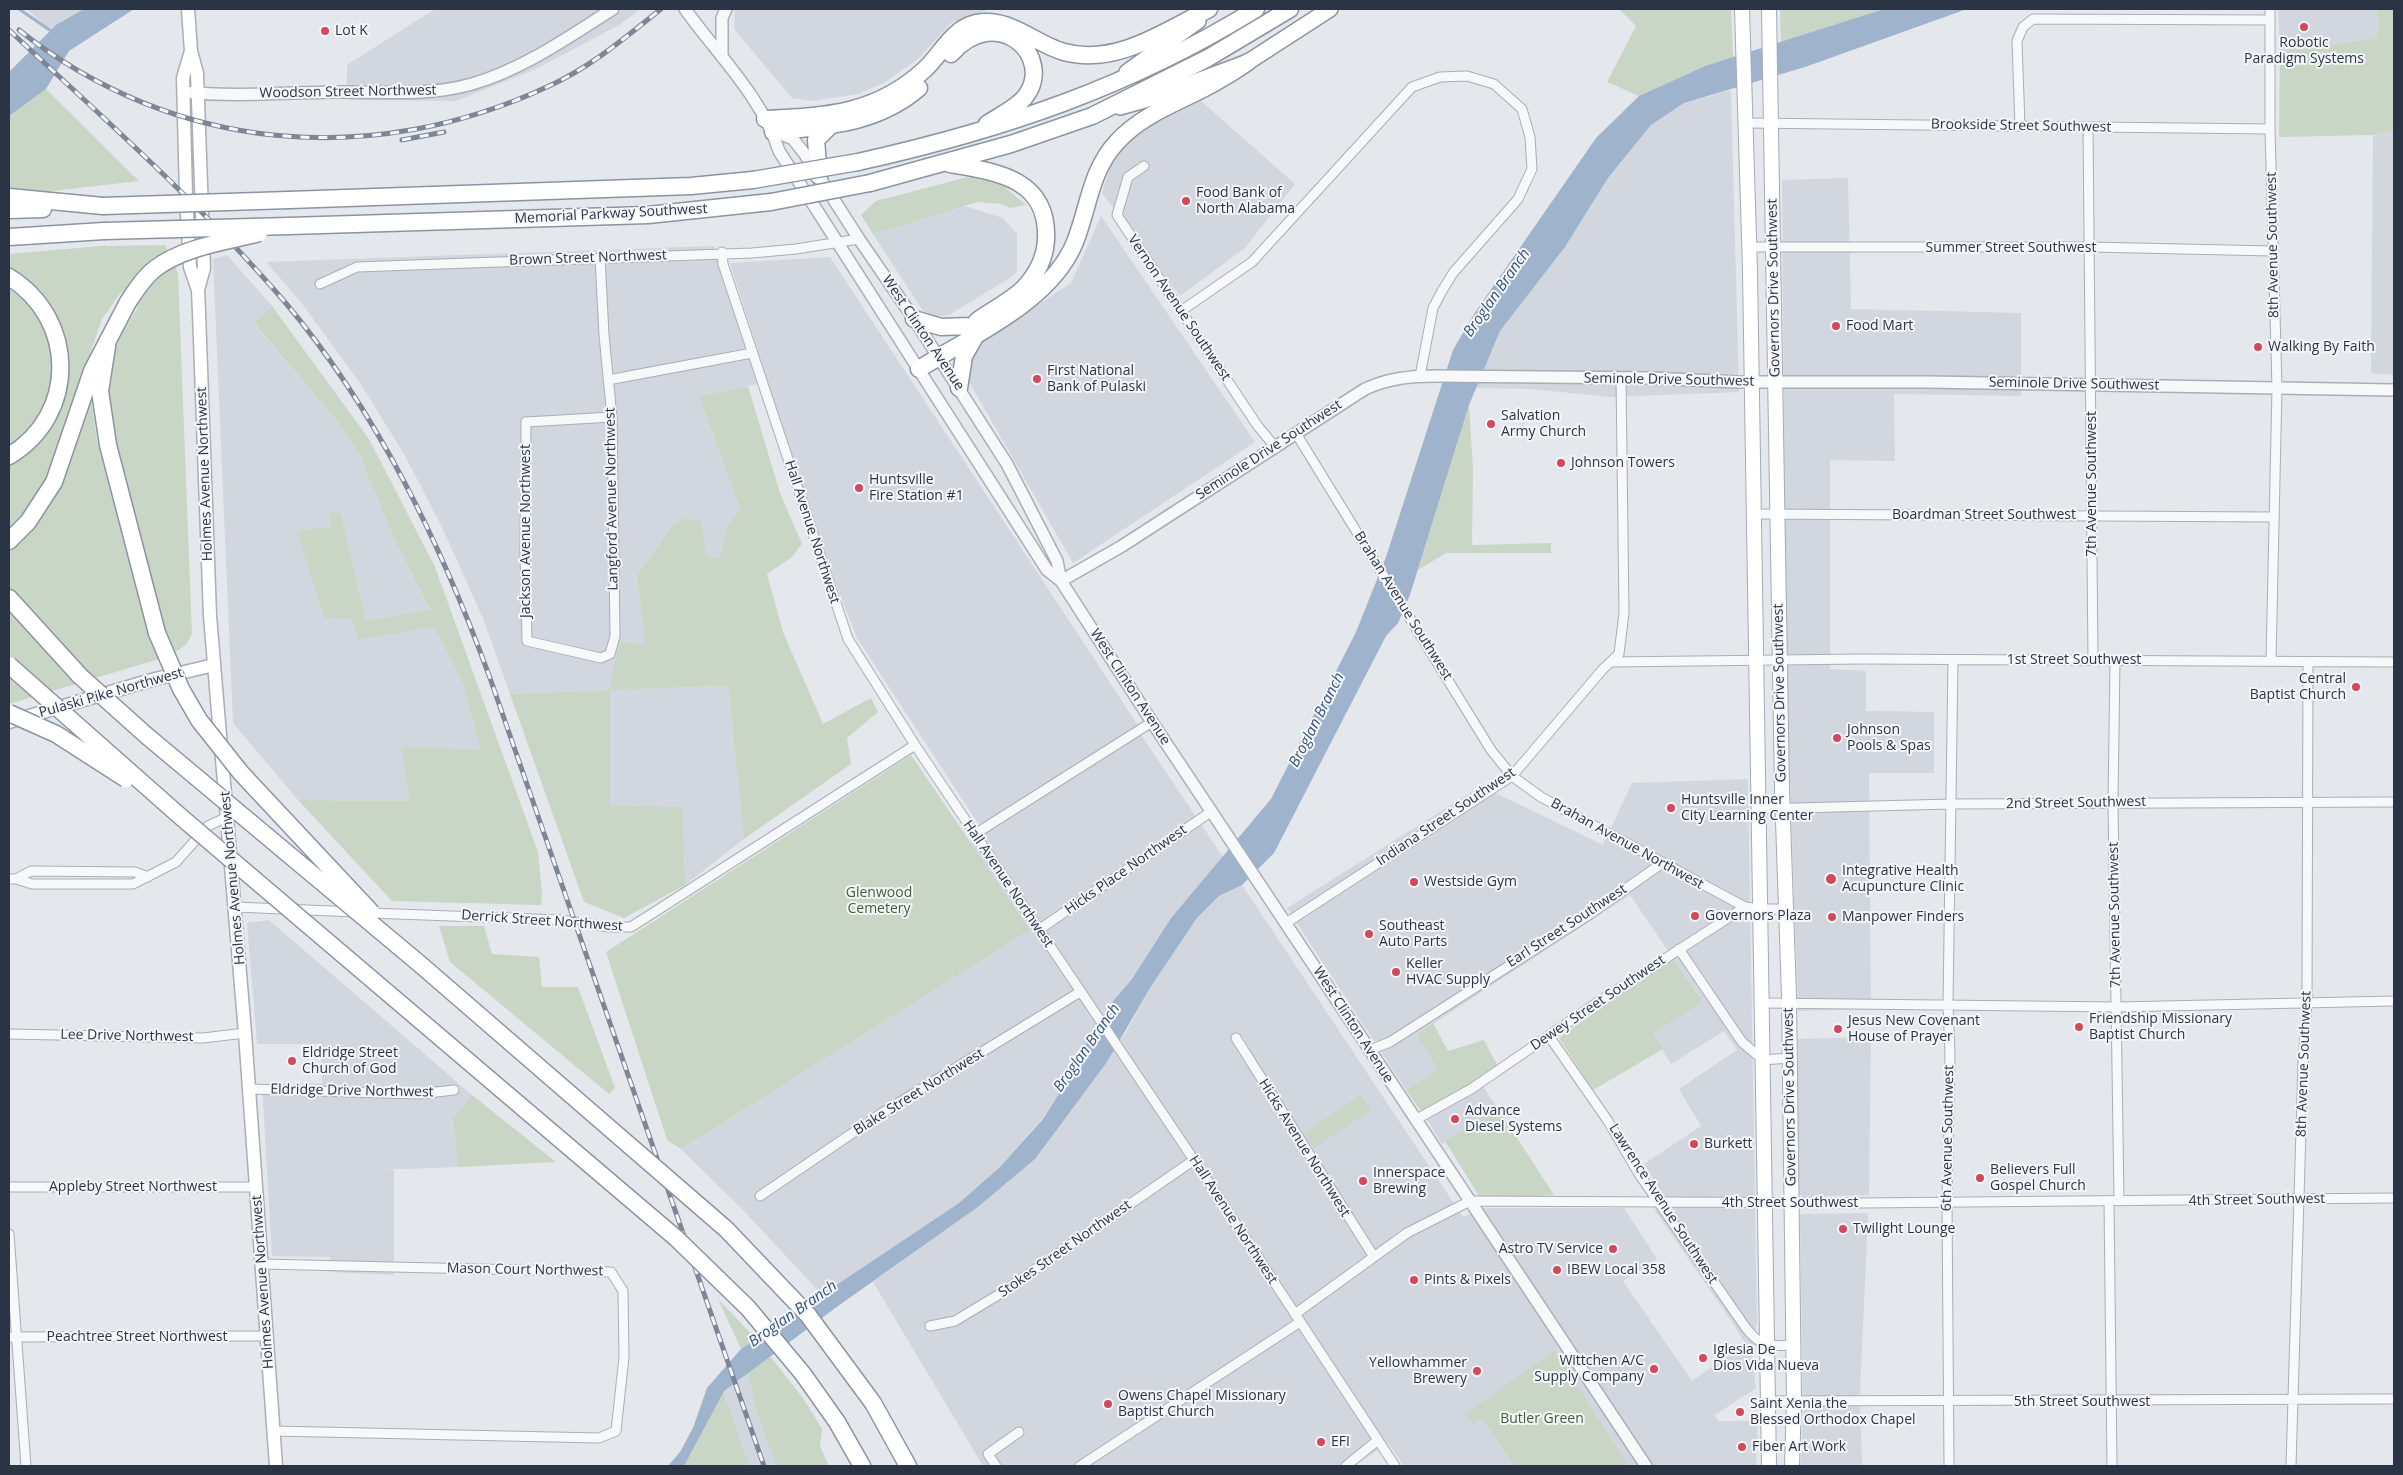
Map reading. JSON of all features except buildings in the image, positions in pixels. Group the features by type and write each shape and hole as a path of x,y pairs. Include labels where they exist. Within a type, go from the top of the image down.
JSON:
{"highway":[{"path":"769,125 834,114 871,104 914,79 926,68 955,33 975,24 989,22 1004,24 1062,51 1102,54 1128,48 1209,9"},
{"path":"1108,86 1215,9"},
{"name":"Memorial Parkway Southwest","path":"103,206 691,186 753,180 858,162 968,136 1108,86 1187,48 1256,9"},
{"name":"Memorial Parkway Southwest","path":"9,238 104,231 648,215 771,202 870,183 946,163 1011,144 1092,116 1208,58 1290,9"},
{"path":"917,365 974,329 1021,306 1041,291 1058,273 1074,244 1097,170 1109,151 1125,134 1144,119 1218,82 1330,9"},
{"path":"769,125 830,126 866,118 899,103 933,75 962,41 986,32 1008,35 1020,43 1028,55 1033,68 1031,86 1022,101 968,136"},
{"path":"1092,116 1155,97 1248,62"},
{"path":"819,176 816,140 830,126"},
{"path":"946,163 991,170 1018,182 1035,195 1045,224 1043,255 1030,281 974,329 964,356 959,388"},
{"path":"9,197 103,206"},
{"path":"9,210 103,206"},
{"path":"9,541 28,522 54,482 92,371 128,302 142,282 156,268 175,257 197,249 289,226"},
{"path":"9,277 32,296 46,314 57,341 61,370 54,405 43,425 28,442 9,456"},
{"path":"914,319 941,327 974,329"},
{"path":"108,340 100,391 108,445 157,633 182,689 199,720 241,773 421,965"},
{"path":"9,598 80,676"},
{"path":"9,615 147,736 421,965 726,1228 808,1315 873,1403 908,1466"},
{"path":"9,664 182,817 676,1238 748,1308 803,1374 836,1422 862,1466"},
{"path":"9,714 56,734 182,817"}],"main road":[{"name":"Holmes Avenue Northwest","path":"188,9 191,52 197,73 198,94 204,268 198,290"},
{"name":"Governors Drive Southwest","path":"1742,9 1747,123 1752,382 1754,660 1761,910 1769,1466"},
{"name":"Governors Drive Southwest","path":"1769,9 1779,659 1789,1058 1794,1400 1792,1466"},
{"name":"Holmes Avenue Northwest","path":"191,52 184,71 184,92 190,267 198,290 210,616 245,1033 276,1466"},
{"name":"Pulaski Pike Northwest","path":"9,722 155,679 214,665"}],"street":[{"name":"Woodson Street Northwest","path":"184,92 198,94 404,93 449,90 473,84 520,65 560,44 613,9"},
{"name":"West Clinton Avenue","path":"685,9 722,57 769,125 779,151 1047,570 1061,582 1415,1120 1646,1466"},
{"path":"722,57 722,18 726,9"},
{"name":"8th Avenue Southwest","path":"2270,9 2270,129 2277,388 2271,661"},
{"path":"2020,126 2017,41 2023,27 2033,19 2270,20"},
{"path":"1181,311 1252,262 1412,87 1440,77 1467,76 1494,84 1522,109 1530,136 1532,169 1518,198 1452,273 1442,291 1433,308 1420,376"},
{"name":"Brookside Street Southwest","path":"1747,123 2270,129"},
{"name":"West Clinton Avenue","path":"769,125 793,138 959,388 1007,464 1057,562 1061,582"},
{"name":"7th Avenue Southwest","path":"2088,127 2093,660"},
{"name":"Vernon Avenue Southwest","path":"1144,166 1128,177 1117,215 1257,424 1276,448"},
{"name":"Brown Street Northwest","path":"320,284 357,267 796,249 859,239"},
{"name":"Summer Street Southwest","path":"1749,248 2090,247 2274,251"},
{"name":"Hall Avenue Northwest","path":"722,252 723,264 848,639 915,745 1194,1160 1395,1466"},
{"name":"Langford Avenue Northwest","path":"527,641 602,658 610,654 615,636 612,417 600,257"},
{"path":"608,380 752,353"},
{"name":"Seminole Drive Southwest","path":"1061,582 1122,546 1297,435 1365,389 1384,380 1437,376 2394,390"},
{"name":"Indiana Street Southwest","path":"1286,923 1512,776 1619,654 1624,613 1621,378"},
{"name":"Jackson Avenue Northwest","path":"527,641 525,553 526,422 612,417"},
{"name":"Brahan Avenue Southwest","path":"1297,435 1404,611 1435,656 1491,750 1512,776"},
{"name":"Boardman Street Southwest","path":"1752,514 2274,517"},
{"path":"1611,662 1754,660"},
{"name":"1st Street Southwest","path":"1754,660 2394,662"},
{"name":"6th Avenue Southwest","path":"1949,1466 1947,1202 1953,660"},
{"name":"7th Avenue Southwest","path":"2112,1466 2116,1006 2113,802 2115,660"},
{"name":"8th Avenue Southwest","path":"2291,1466 2307,1003 2308,662"},
{"path":"975,834 1152,722"},
{"name":"Derrick Street Northwest","path":"235,908 551,920 609,927 631,927 915,745"},
{"name":"Brahan Avenue Northwest","path":"1512,776 1541,797 1661,864 1745,907"},
{"name":"2nd Street Southwest","path":"1758,809 2113,802 2394,802"},
{"name":"Hicks Place Northwest","path":"1040,930 1212,811"},
{"path":"12,879 32,884 133,884 176,862 208,826 228,816"},
{"name":"Earl Street Southwest","path":"1370,1050 1390,1042 1590,914 1661,864"},
{"path":"1745,907 1761,910 1786,908"},
{"name":"Dewey Street Southwest","path":"1415,1120 1471,1089 1679,949 1745,907"},
{"path":"1679,949 1742,1042 1763,1060 1789,1058"},
{"name":"Blake Street Northwest","path":"760,1196 882,1113 1080,992"},
{"path":"1762,1003 2116,1006 2394,1001"},
{"name":"Lee Drive Northwest","path":"9,1034 203,1038 245,1033"},
{"name":"Lawrence Avenue Southwest","path":"1549,1036 1746,1328 1757,1341 1768,1346"},
{"name":"Hicks Avenue Northwest","path":"1236,1038 1374,1257"},
{"name":"Eldridge Drive Northwest","path":"249,1089 419,1094 454,1090"},
{"name":"Stokes Street Northwest","path":"930,1326 955,1322 998,1295 1194,1160"},
{"name":"Appleby Street Northwest","path":"9,1187 256,1187"},
{"name":"4th Street Southwest","path":"1470,1201 1791,1203 2394,1198"},
{"path":"1295,1314 1407,1233 1470,1201"},
{"path":"9,1234 12,1337 26,1466"},
{"name":"Mason Court Northwest","path":"261,1264 611,1272 623,1291 624,1357 616,1431 599,1438 273,1432"},
{"path":"1080,1466 1300,1322"},
{"name":"Peachtree Street Northwest","path":"12,1337 266,1336"},
{"path":"1768,1346 1793,1346"},
{"name":"5th Street Southwest","path":"1769,1401 1948,1402 2394,1399"},
{"path":"996,1466 988,1454 1019,1432"},
{"path":"1346,1466 1378,1440"}],"shaded area":[{"path":"27,9 84,9 51,31"},
{"path":"435,9 641,9 619,25 536,69 456,101 347,100 347,65"},
{"path":"735,9 983,9 986,11 951,23 918,59 884,83 858,94 812,101 792,98 734,29"},
{"path":"2278,9 2383,9 2378,11 2377,38 2280,51"},
{"path":"1731,90 1739,392 1609,397 1533,389 1476,388 1500,331 1565,247 1608,178 1651,125 1684,103"},
{"path":"1201,101 1295,184 1245,248 1180,296 1102,193 1110,168 1123,145 1141,129"},
{"path":"2394,130 2394,375 2371,373 2373,135"},
{"path":"1848,178 1851,309 2021,313 2021,396 1894,394 1895,461 1830,460 1830,669 1866,671 1866,711 1934,712 1934,773 1869,773 1871,1009 1798,1011 1786,669 1782,180"},
{"path":"961,205 1003,218 1017,234 1017,271 1013,276 949,315 935,317 923,311 873,234"},
{"path":"1101,216 1255,442 1073,563 968,380 969,360 981,342 1071,283"},
{"path":"714,246 757,384 699,396 740,509 728,525 719,558 706,556 683,518 674,524 637,575 645,644 610,690 728,686 744,839 685,885 683,807 610,805 609,690 510,694 483,618 440,523 404,454 360,383 300,301 266,262"},
{"path":"227,255 272,306 254,324 336,420 359,452 394,539 430,611 366,621 341,513 329,513 331,526 297,531 351,619 359,640 434,627 463,684 481,750 410,801 298,800 233,723 213,259"},
{"path":"830,257 1139,727 979,825 857,638 816,533 730,263"},
{"path":"1141,735 1223,857 1171,918 1132,979 1114,1000 1091,1034 1073,1071 1042,1119 1000,1167 959,1203 823,1296 746,1213 681,1149 1030,930 971,843"},
{"path":"1748,779 1757,1322 1752,1356 1756,1388 1715,1415 1718,1421 1758,1421 1756,1466 1404,1466 1388,1443 1354,1466 983,1466 873,1282 978,1207 1035,1159 1128,1029 1150,988 1197,918 1219,896 1242,885 1463,1217 1485,1208 1624,1208 1657,1259 1623,1281 1692,1381 1744,1345 1745,1343 1734,1325 1654,1209 1666,1209 1665,1199 1644,1164 1701,1126 1679,1089 1737,1050 1724,1031 1671,1064 1653,1034 1703,1002 1630,895 1416,1035 1438,1070 1406,1090 1287,908 1481,786 1603,845 1632,783"},
{"path":"269,920 472,1095 453,1118 458,1167 374,1170 394,1170 394,1275 330,1272 330,1257 272,1256 262,1085 322,1083 321,1044 257,1044 247,923"},
{"path":"1871,1037 1869,1195 1803,1197 1797,1192 1798,1039"},
{"path":"1478,1079 1497,1107 1442,1144 1424,1115"},
{"path":"1868,1213 1860,1392 1862,1466 1801,1466 1803,1414 1800,1214"},
{"path":"748,1373 755,1408 776,1466 750,1466 723,1391"}],"green space":[{"path":"1619,9 1731,9 1733,58 1705,66 1639,96 1607,82 1636,26"},
{"path":"1780,9 1884,9 1781,43"},
{"path":"2394,9 2394,130 2373,135 2279,137 2280,51 2377,38 2378,11"},
{"path":"46,89 139,181 9,196 9,116"},
{"path":"981,176 1000,183 1026,205 1010,208 1001,204 977,202 873,234 861,215 876,201 964,178"},
{"path":"166,245 167,252 178,273 192,634 186,645 173,653 164,630 117,449 107,397 109,365 122,333 138,307 121,292 102,319 45,483 16,528 9,534 9,464 29,448 55,421 67,387 68,351 61,325 41,291 9,267 9,254 101,246"},
{"path":"9,289 26,299 43,322 52,350 54,365 51,394 46,407 34,424 9,447"},
{"path":"272,306 369,439 435,567 538,852 542,894 541,905 392,901 298,800 410,801 401,747 481,750 463,684 434,627 359,640 351,619 324,618 297,531 331,526 329,513 341,513 366,621 430,610 394,539 359,453 336,420 254,323"},
{"path":"748,386 780,493 802,544 792,557 767,574 783,632 823,724 871,698 878,712 847,738 851,764 744,839 728,686 610,690 610,805 683,807 685,885 624,918 584,902 510,694 609,690 620,642 645,644 637,575 674,524 683,518 701,521 706,556 719,558 728,525 740,509 699,396"},
{"path":"91,397 97,441 131,570 159,659 9,704 9,552 51,502"},
{"path":"1469,405 1473,469 1472,545 1551,543 1551,553 1446,553 1418,570"},
{"name":"Glenwood Cemetery","path":"911,755 1030,930 681,1149 667,1140 606,952"},
{"path":"439,926 484,926 492,954 539,957 542,987 578,987 615,1088 609,1094 450,962"},
{"path":"1672,957 1703,1002 1653,1034 1663,1049 1593,1090 1559,1038"},
{"path":"1433,1023 1448,1051 1484,1040 1497,1065 1424,1115 1406,1090 1438,1070 1416,1035"},
{"path":"472,1095 556,1162 458,1167 453,1118"},
{"path":"1361,1095 1371,1110 1314,1148 1304,1133"},
{"path":"1497,1107 1554,1195 1481,1199 1445,1141"},
{"path":"718,1299 756,1339 741,1349"},
{"name":"Butler Green","path":"1555,1350 1628,1466 1515,1466 1482,1418 1473,1424 1465,1414"},
{"path":"770,1356 803,1398 822,1429 820,1446 829,1466 776,1466 755,1408 748,1373"},
{"path":"723,1391 750,1466 684,1466"}],"water":[{"path":"84,9 134,9 69,51 46,89 9,116 9,72 56,25"},
{"name":"Broglan Branch","path":"1884,9 1967,9 1805,67 1684,103 1651,125 1608,178 1565,247 1500,331 1469,405 1410,595 1398,623 1386,636 1274,853 1242,885 1219,896 1197,918 1150,988 1107,1062 1035,1159 978,1207 838,1306 724,1391 684,1466 668,1466 680,1452 693,1428 707,1388 741,1349 959,1203 1000,1167 1043,1119 1073,1071 1091,1034 1114,1000 1132,979 1171,918 1271,799 1356,632 1386,557 1453,350 1474,314 1596,138 1639,96 1705,66"}],"waterway":[{"path":"19,9 51,31"}],"railway":[{"path":"19,30 79,71 142,102 208,124 276,135 344,137 413,130 482,112 549,86 594,61 661,9"},
{"path":"9,30 185,195 284,301 318,343 349,387 404,481 450,578 490,678 764,1466"},
{"path":"402,140 444,132"}],"place":[{"name":"Robotic Paradigm Systems","path":"2304,27"},
{"name":"Lot K","path":"325,31"},
{"name":"Food Bank of North Alabama","path":"1186,201"},
{"name":"Food Mart","path":"1836,326"},
{"name":"Walking By Faith","path":"2258,347"},
{"name":"First National Bank of Pulaski","path":"1037,379"},
{"name":"Salvation Army Church","path":"1491,424"},
{"name":"Johnson Towers","path":"1561,463"},
{"name":"Huntsville Fire Station #1","path":"859,488"},
{"name":"Central Baptist Church","path":"2356,687"},
{"name":"Johnson Pools & Spas","path":"1837,738"},
{"name":"Huntsville Inner City Learning Center","path":"1671,808"},
{"name":"Integrative Health Acupuncture Clinic","path":"1831,879"},
{"name":"Westside Gym","path":"1414,882"},
{"name":"Governors Plaza","path":"1695,916"},
{"name":"Manpower Finders","path":"1832,917"},
{"name":"Southeast Auto Parts","path":"1369,934"},
{"name":"Keller HVAC Supply","path":"1396,972"},
{"name":"Friendship Missionary Baptist Church","path":"2079,1027"},
{"name":"Jesus New Covenant House of Prayer","path":"1838,1029"},
{"name":"Eldridge Street Church of God","path":"292,1061"},
{"name":"Advance Diesel Systems","path":"1455,1119"},
{"name":"Burkett","path":"1694,1144"},
{"name":"Believers Full Gospel Church","path":"1980,1178"},
{"name":"Innerspace Brewing","path":"1363,1181"},
{"name":"Twilight Lounge","path":"1843,1229"},
{"name":"Astro TV Service","path":"1613,1249"},
{"name":"IBEW Local 358","path":"1557,1270"},
{"name":"Pints & Pixels","path":"1414,1280"},
{"name":"Iglesia De Dios Vida Nueva","path":"1703,1358"},
{"name":"Wittchen A/C Supply Company","path":"1654,1369"},
{"name":"Yellowhammer Brewery","path":"1477,1371"},
{"name":"Owens Chapel Missionary Baptist Church","path":"1108,1404"},
{"name":"Saint Xenia the Blessed Orthodox Chapel","path":"1740,1412"},
{"name":"EFI","path":"1321,1442"},
{"name":"Fiber Art Work","path":"1742,1447"}]}
